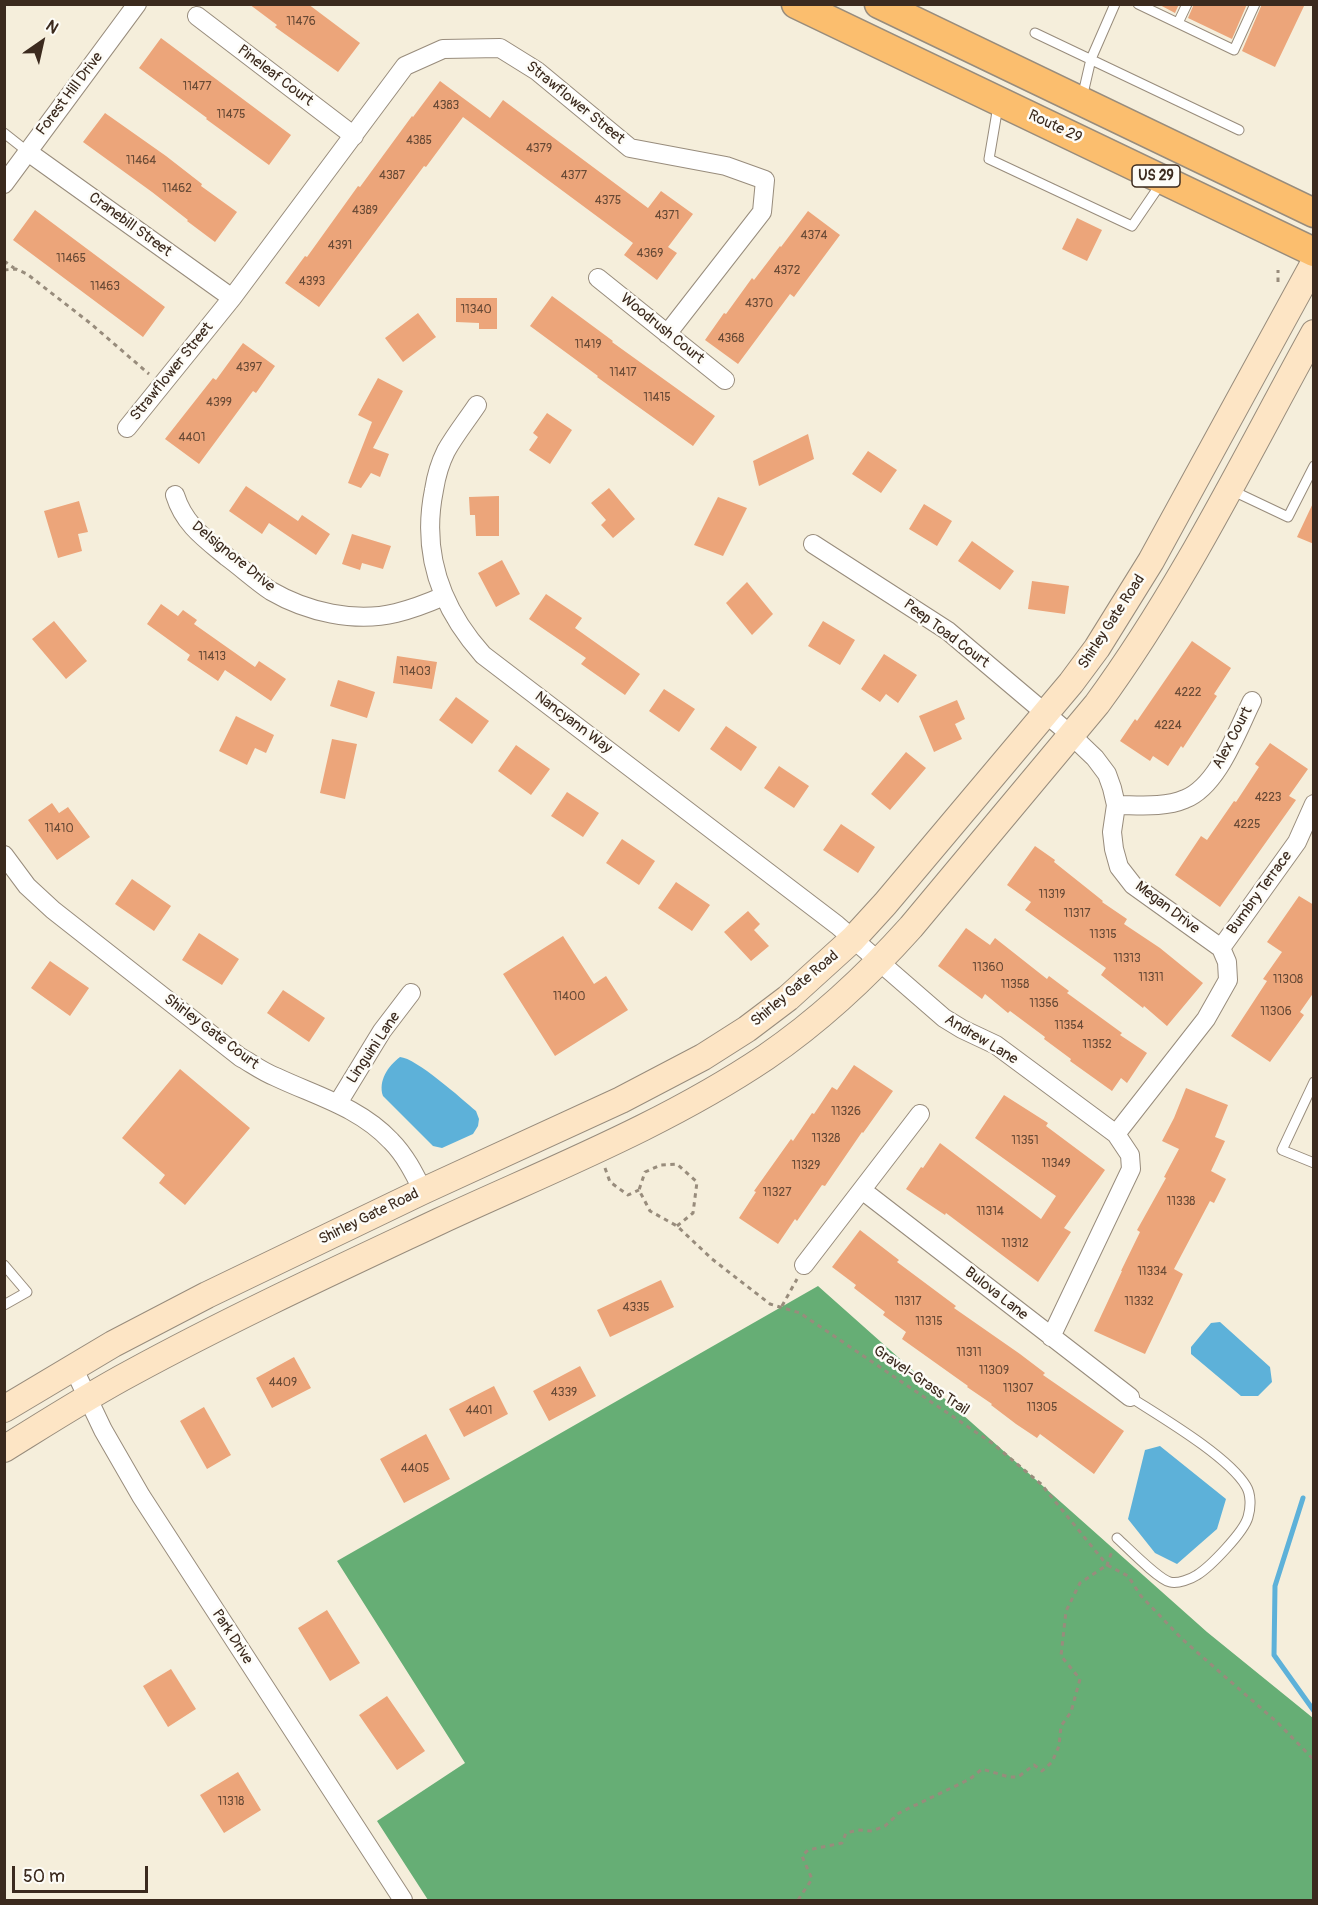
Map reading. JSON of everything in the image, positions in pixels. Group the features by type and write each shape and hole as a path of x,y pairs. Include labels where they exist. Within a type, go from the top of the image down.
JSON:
{"main road":[{"name":"Route 29","path":"796,4 1314,252"},
{"name":"US 29","path":"879,4 1314,213"},
{"name":"Shirley Gate Road","path":"4,1409 113,1344 207,1295 423,1191 621,1100 703,1056 747,1029 788,998 853,939 885,904 1071,683 1097,648 1151,561 1314,263"},
{"path":"4,1449 129,1374 222,1326 680,1108 766,1057 849,991 911,927 1111,686 1187,567 1314,333"}],"street":[{"name":"Forest Hill Drive","path":"4,184 136,4"},
{"name":"Pineleaf Court","path":"197,16 354,136"},
{"name":"Strawflower Street","path":"127,428 232,298 405,66 443,49 500,48 537,71 630,147 726,166 765,180 762,212 667,334"},
{"name":"Cranebill Street","path":"28,152 232,298"},
{"name":"Woodrush Court","path":"598,279 725,380"},
{"name":"Nancyann Way","path":"477,405 446,450 436,478 431,502 430,543 433,564 444,596 461,628 483,655 879,961"},
{"name":"Delsignore Drive","path":"175,495 179,508 195,530 271,591 296,603 327,613 382,616 421,606 444,596"},
{"name":"Peep Toad Court","path":"813,544 948,631 1071,735"},
{"name":"Alex Court","path":"1116,805 1158,804 1186,799 1206,784 1222,762 1252,701"},
{"name":"Megan Drive","path":"1071,735 1095,758 1107,774 1116,805 1112,832 1119,867 1133,885 1221,948"},
{"name":"Bumbry Terrace","path":"1221,948 1297,842 1314,804"},
{"name":"Shirley Gate Court","path":"4,855 27,886 53,910 240,1057 274,1076 361,1115 391,1140 406,1159 423,1191"},
{"path":"1116,1134 1212,1009 1228,980 1227,962 1221,948"},
{"name":"Andrew Lane","path":"879,961 924,1003 944,1018 996,1045 1116,1134 1130,1155 1131,1169 1051,1337"},
{"name":"Linguini Lane","path":"338,1103 382,1031 411,993"},
{"path":"804,1265 920,1114"},
{"name":"Bulova Lane","path":"862,1190 1130,1397"},
{"name":"Park Drive","path":"73,1367 114,1451 141,1496 403,1900"}],"lane":[{"path":"1081,103 1090,59 1115,4"},
{"path":"1138,4 1234,50 1255,4"},
{"path":"1178,24 1187,4"},
{"path":"1035,33 1239,130"},
{"path":"999,100 989,159 1132,225 1164,179"},
{"path":"4,133 28,152"},
{"path":"1229,489 1288,517 1314,466"},
{"path":"1314,1082 1311,1096 1282,1150 1314,1163"},
{"path":"4,1265 27,1292 4,1305"},
{"path":"1117,1538 1152,1570 1170,1582 1185,1581 1197,1575 1237,1536 1248,1519 1250,1503 1248,1488 1237,1473 1196,1441 1130,1397"}],"path":[{"path":"4,261 27,274 90,323 162,385"},
{"path":"4,270 16,269"},
{"path":"602,1161 610,1182 628,1195 639,1190 645,1172 661,1165 677,1164 697,1182 693,1213 677,1226"},
{"name":"Gravel-Grass Trail","path":"639,1190 650,1211 677,1226 712,1259 770,1304 800,1313 992,1443 1041,1484 1107,1565 1128,1576 1141,1596 1182,1639 1278,1723 1314,1760"},
{"path":"782,1306 804,1265"},
{"path":"798,1900 812,1879 802,1856 808,1850 842,1843 846,1833 858,1830 872,1831 885,1826 899,1813 970,1779 982,1769 1009,1777 1018,1777 1034,1765 1042,1771 1052,1762 1059,1746 1061,1726 1071,1712 1080,1679 1061,1656 1066,1611 1080,1583 1107,1565 1117,1538"}],"green space":[{"path":"818,1286 1207,1632 1313,1718 1313,1900 428,1900 377,1821 465,1763 337,1561"}],"water":[{"path":"400,1057 427,1071 476,1111 479,1119 473,1134 442,1148 433,1146 383,1096 382,1085 385,1074"},
{"path":"1220,1322 1270,1367 1272,1382 1258,1396 1241,1396 1191,1354 1191,1347 1211,1323"},
{"path":"1160,1446 1226,1499 1217,1529 1177,1564 1155,1553 1128,1519 1145,1450"}],"building":[{"path":"249,4 308,4 360,43 338,72 275,27 277,25"},
{"path":"1158,4 1179,4 1175,13"},
{"path":"1194,4 1247,4 1232,39 1188,18"},
{"path":"1262,4 1305,4 1275,67 1242,51"},
{"path":"161,38 291,135 269,165 139,68"},
{"path":"440,81 490,118 503,100 648,208 661,191 693,214 668,247 677,253 657,280 624,255 633,243 463,117 319,307 285,283"},
{"path":"105,113 166,156 202,184 201,186 237,212 215,242 152,192 83,142"},
{"path":"35,210 165,307 143,337 13,240"},
{"path":"808,211 840,235 794,297 790,294 738,364 705,340 724,313 726,314 752,278 754,280"},
{"path":"1077,218 1102,230 1087,261 1062,249"},
{"path":"552,296 715,416 693,446 530,326"},
{"path":"456,298 497,298 497,329 479,329 479,323 456,322"},
{"path":"418,313 436,337 403,362 385,338"},
{"path":"243,343 275,366 256,393 253,391 199,464 165,439 213,378 216,380"},
{"path":"378,378 403,391 373,448 389,454 380,477 371,473 361,488 348,483 372,422 358,415"},
{"path":"547,413 572,430 550,464 529,450 538,437 533,433"},
{"path":"808,434 814,459 759,486 753,461"},
{"path":"868,451 897,470 881,493 852,474"},
{"path":"246,486 298,521 302,515 330,534 316,555 269,523 262,534 229,511"},
{"path":"609,488 635,519 613,538 601,525 606,520 591,503"},
{"path":"499,496 499,536 476,536 475,515 470,515 469,497"},
{"path":"718,497 747,508 723,556 694,545"},
{"path":"79,501 88,532 78,534 82,551 58,558 44,511"},
{"path":"1314,501 1314,544 1297,537"},
{"path":"924,504 952,521 937,546 909,529"},
{"path":"352,534 391,546 383,569 362,563 360,570 342,564"},
{"path":"972,541 1014,571 1000,590 958,561"},
{"path":"502,560 520,594 496,607 478,573"},
{"path":"1032,581 1069,586 1065,614 1028,609"},
{"path":"747,582 773,614 752,635 726,603"},
{"path":"546,594 582,618 575,628 640,674 625,695 581,664 586,658 529,619"},
{"path":"161,604 178,616 183,610 197,620 194,624 255,667 259,661 286,679 271,701 225,670 218,681 187,660 190,655 147,624"},
{"path":"54,621 87,661 66,679 32,639"},
{"path":"823,621 855,640 840,665 808,646"},
{"path":"1192,641 1231,668 1214,694 1217,696 1183,748 1181,746 1168,766 1153,756 1150,761 1120,741 1135,719 1137,721"},
{"path":"884,654 917,675 898,703 886,694 880,702 861,689"},
{"path":"397,656 437,662 432,689 393,683"},
{"path":"338,680 375,692 367,718 330,706"},
{"path":"664,689 695,709 679,732 649,711"},
{"path":"456,697 489,721 472,744 439,720"},
{"path":"957,700 965,719 955,724 962,739 934,752 919,716"},
{"path":"236,716 274,735 266,753 255,748 247,765 219,751"},
{"path":"726,726 757,747 741,771 710,749"},
{"path":"332,739 357,744 345,799 320,793"},
{"path":"1270,743 1308,769 1289,796 1296,800 1220,907 1175,875 1201,836 1207,840 1234,801 1236,802 1259,767 1255,764"},
{"path":"516,745 550,769 531,795 498,771"},
{"path":"906,752 926,768 890,810 871,794"},
{"path":"779,766 809,786 794,808 764,788"},
{"path":"567,792 599,813 583,837 551,816"},
{"path":"52,803 59,813 68,807 90,837 57,860 28,820"},
{"path":"841,824 875,847 858,873 823,850"},
{"path":"622,839 655,861 639,885 606,863"},
{"path":"1035,846 1055,860 1054,862 1102,902 1127,919 1124,924 1160,948 1203,983 1167,1026 1101,975 1106,968 1025,910 1031,902 1007,885"},
{"path":"132,879 171,906 154,931 115,904"},
{"path":"676,882 710,905 692,931 658,908"},
{"path":"1299,896 1314,905 1314,992 1300,1012 1304,1015 1270,1062 1231,1036 1267,981 1263,979 1282,952 1267,942"},
{"path":"748,911 760,924 754,930 769,946 751,961 724,932"},
{"path":"966,928 990,945 995,938 1047,979 1049,976 1069,991 1067,993 1147,1053 1127,1083 1121,1078 1112,1091 1070,1061 1071,1059 1044,1039 1045,1037 1010,1011 1008,1013 985,994 982,999 938,966"},
{"path":"199,933 239,959 222,985 182,960"},
{"path":"563,936 594,984 606,976 628,1010 555,1056 503,974"},
{"path":"50,961 89,988 70,1016 31,988"},
{"path":"283,990 325,1018 309,1042 267,1013"},
{"path":"854,1065 893,1091 825,1186 822,1185 778,1244 739,1218 756,1192 754,1191 791,1139 793,1141 832,1087 837,1090"},
{"path":"180,1069 250,1128 185,1205 159,1183 165,1175 122,1138"},
{"path":"1186,1088 1228,1105 1215,1137 1225,1141 1211,1171 1226,1179 1214,1203 1210,1201 1174,1269 1183,1274 1145,1354 1094,1331 1140,1232 1137,1230 1166,1178 1164,1177 1179,1149 1162,1141"},
{"path":"1004,1095 1048,1123 1046,1126 1105,1170 1064,1228 1071,1232 1038,1282 946,1213 945,1215 906,1189 940,1143 1041,1219 1056,1196 975,1138"},
{"path":"860,1230 899,1260 897,1262 956,1306 954,1308 1020,1354 1045,1373 1043,1375 1124,1431 1094,1474 1040,1434 1037,1438 1016,1424 902,1339 906,1332 883,1315 885,1312 854,1288 856,1285 832,1267"},
{"path":"661,1280 674,1307 610,1337 597,1310"},
{"path":"294,1357 311,1388 272,1408 256,1378"},
{"path":"580,1366 596,1396 549,1421 533,1391"},
{"path":"494,1386 508,1414 464,1437 449,1409"},
{"path":"204,1407 231,1455 207,1469 180,1421"},
{"path":"426,1434 450,1479 404,1503 380,1459"},
{"path":"327,1610 360,1663 330,1681 298,1628"},
{"path":"171,1669 196,1709 168,1727 143,1686"},
{"path":"387,1696 425,1751 397,1770 359,1715"},
{"path":"238,1772 261,1810 224,1833 200,1795"}],"waterway":[{"path":"1303,1498 1275,1586 1274,1655 1314,1711"}]}
